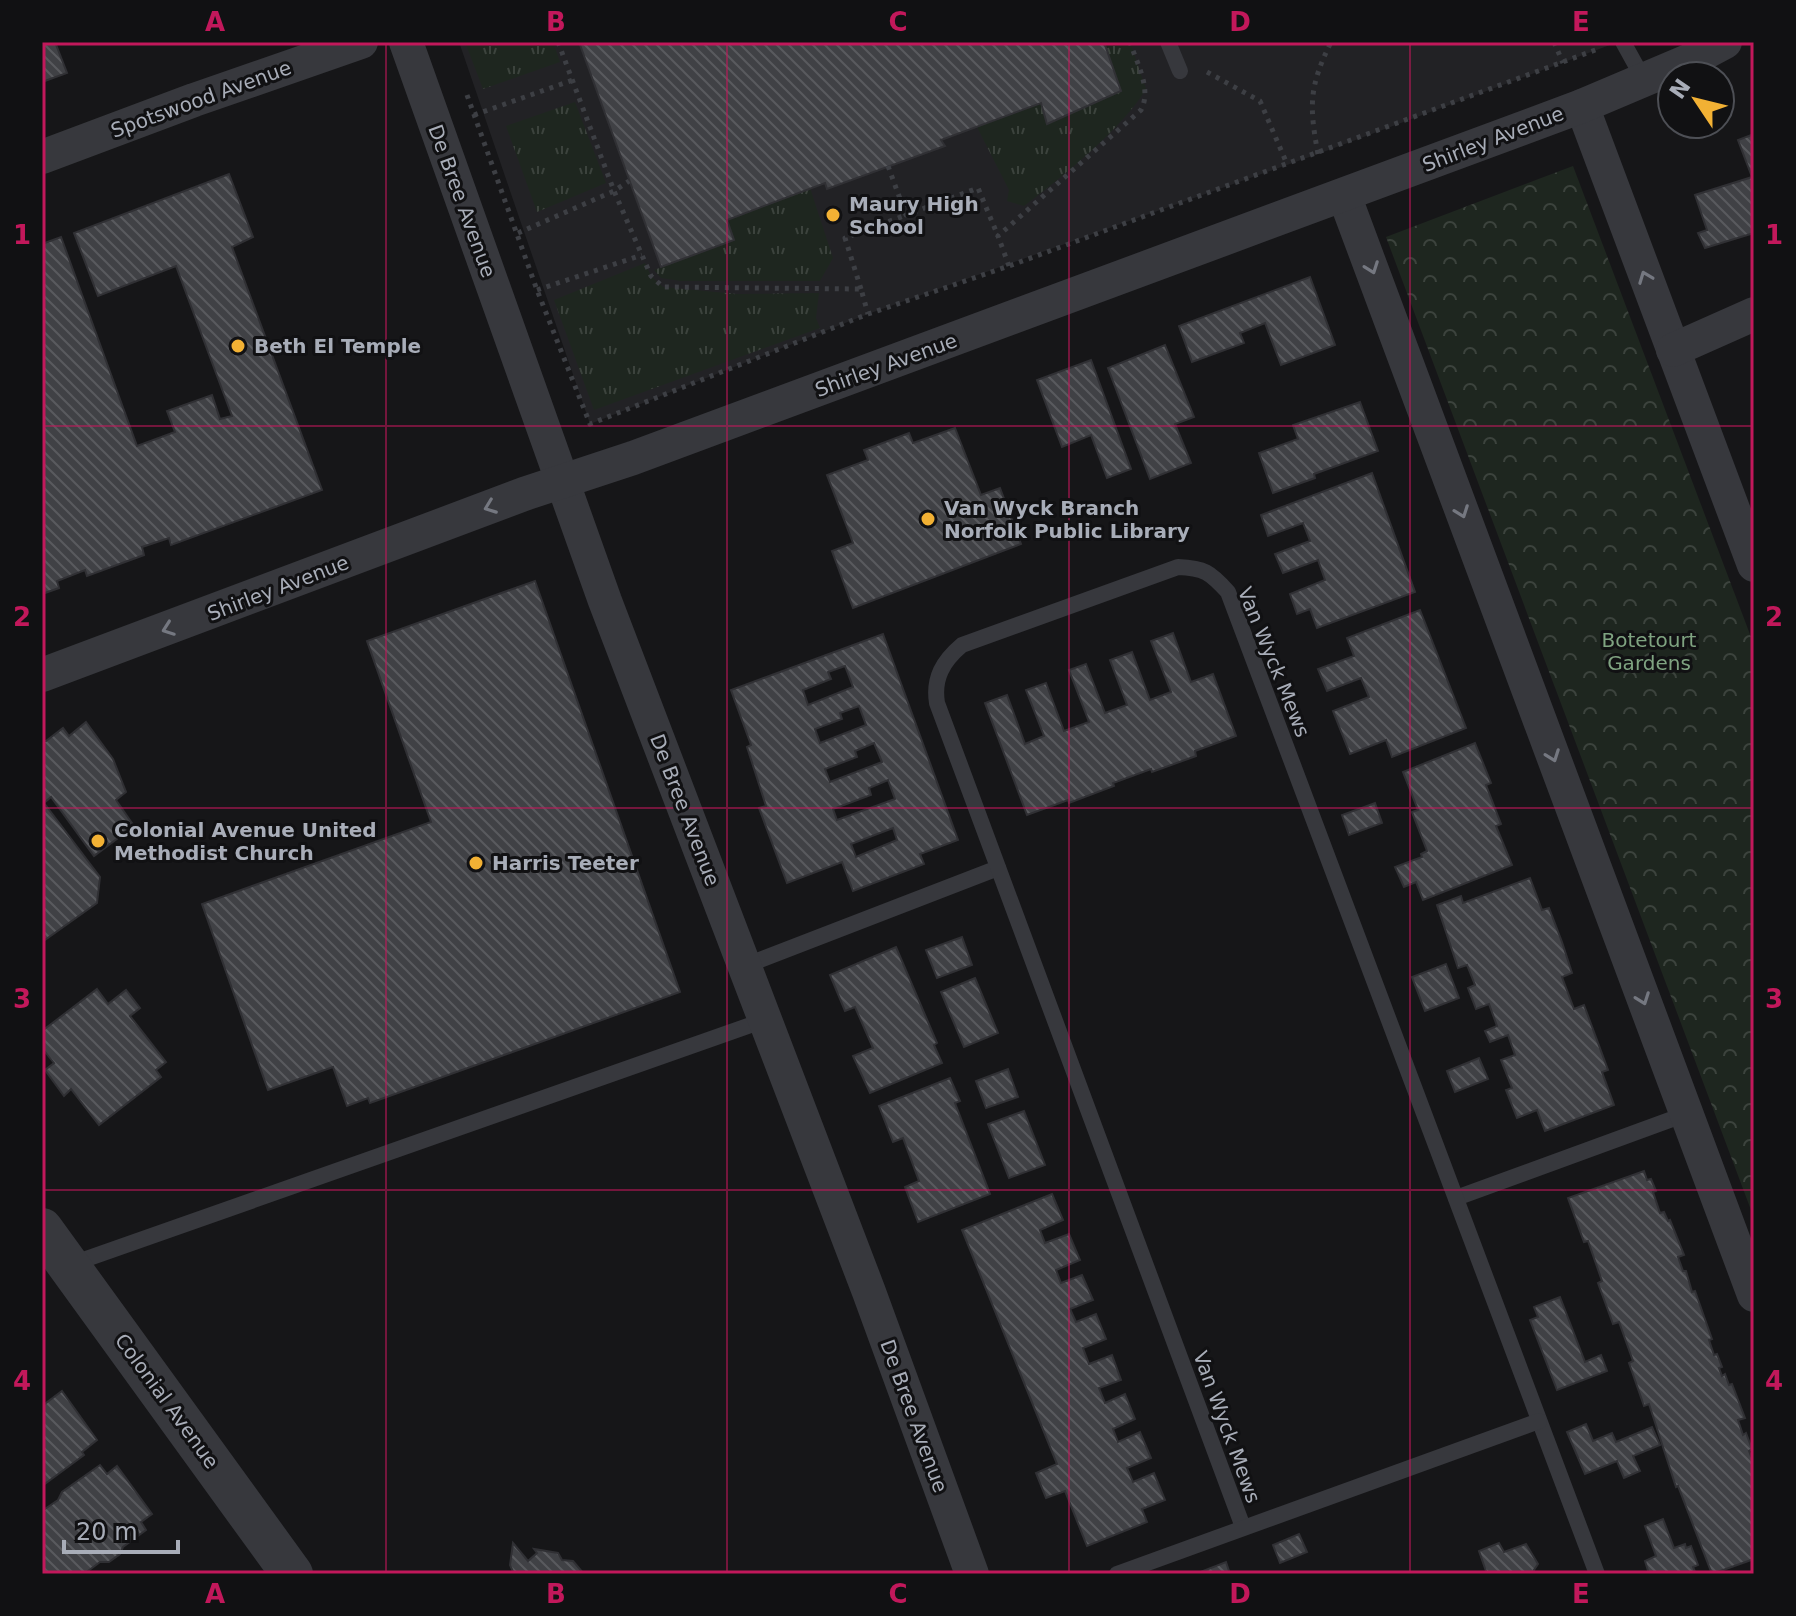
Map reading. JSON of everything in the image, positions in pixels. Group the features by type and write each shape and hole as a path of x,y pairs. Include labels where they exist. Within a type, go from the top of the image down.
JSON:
{"street":[{"name":"Spotswood Avenue","path":"42,157 361,42"},
{"name":"De Bree Avenue","path":"406,42 605,601 869,1292 972,1574"},
{"name":"Shirley Avenue","path":"42,675 1582,106 1693,59 1725,42"},
{"path":"1582,106 1754,565"},
{"path":"1344,195 1754,1295"},
{"path":"1673,350 1754,314"},
{"name":"Colonial Avenue","path":"42,1229 292,1574"}],"lane":[{"path":"1168,42 1180,71"},
{"path":"1623,42 1644,80"},
{"name":"Van Wyck Mews","path":"1178,567 1199,568 1214,576 1228,592 1456,1198 1539,1421 1243,1527 937,703 935,691 938,674 949,656 962,645 1178,567"},
{"path":"744,966 998,868"},
{"path":"69,1265 765,1020"},
{"path":"1456,1198 1686,1114"},
{"path":"1539,1421 1597,1574"},
{"path":"1117,1574 1243,1527"}],"path":[{"path":"558,42 614,191 651,276 663,287 861,289"},
{"path":"998,236 1141,110 1146,100 1146,89 1130,42"},
{"path":"1318,154 1310,111 1317,69 1331,42"},
{"path":"1554,42 1563,63"},
{"path":"464,86 537,290 590,424 868,314 1318,154 1604,47"},
{"path":"1180,71 1196,67 1260,101 1287,164"},
{"path":"474,115 573,80"},
{"path":"888,166 906,215"},
{"path":"518,233 614,191 629,181"},
{"path":"868,314 845,238 978,188 1009,266"},
{"path":"537,290 642,255"}],"shaded area":[{"name":"Maury High School","path":"459,42 1618,42 1318,154 868,314 590,424"}],"green space":[{"path":"465,42 553,42 560,62 483,89"},
{"path":"1104,42 1130,42 1146,89 1107,136 1024,206 1007,201 1009,190 977,127 1041,103 1047,124"},
{"path":"575,102 606,183 537,212 506,126"},
{"name":"Botetourt Gardens","path":"1573,166 1754,645 1754,1218 1386,237"},
{"path":"810,188 833,258 820,281 681,281 661,278 654,270 734,240 727,220"},
{"path":"645,263 651,276 663,287 737,294 819,293 816,318 820,328 594,410 554,300"}],"building":[{"path":"42,42 55,42 67,73 42,82"},
{"path":"579,42 1104,42 1121,91 1047,124 1041,103 941,140 945,146 827,189 825,183 727,220 734,240 661,267"},
{"path":"1754,134 1754,233 1705,248 1698,233 1707,230 1695,195 1752,177 1738,140"},
{"name":"Beth El Temple","path":"229,174 253,237 232,247 322,490 171,545 169,538 142,547 144,555 87,576 85,570 57,581 59,588 42,594 42,244 61,237 137,446 175,432 167,411 212,395 220,419 232,416 176,266 98,296 74,233"},
{"path":"1310,277 1335,345 1281,365 1265,323 1240,333 1244,343 1192,362 1179,326"},
{"path":"1165,345 1194,417 1175,424 1191,463 1150,479 1108,368"},
{"path":"1091,360 1131,469 1107,478 1091,435 1062,447 1037,380"},
{"path":"1360,402 1378,451 1314,474 1315,478 1273,493 1259,453 1298,439 1293,425"},
{"name":"Van Wyck Branch Norfolk Public Library","path":"955,428 981,495 1000,488 1021,544 853,608 832,551 853,543 827,475 868,460 864,450 909,433 913,443"},
{"path":"1372,473 1415,592 1317,628 1310,609 1297,614 1290,594 1325,580 1318,560 1283,573 1275,554 1310,541 1303,523 1268,536 1261,515"},
{"name":"Harris Teeter","path":"535,581 680,992 370,1103 368,1098 347,1106 333,1067 268,1090 202,904 431,822 367,641"},
{"path":"1420,610 1466,728 1392,757 1386,740 1350,754 1333,711 1369,697 1361,678 1327,691 1318,669 1354,656 1347,638"},
{"path":"1173,633 1191,682 1213,674 1236,736 1195,751 1196,756 1152,772 1151,769 1069,803 1068,800 1027,815 985,703 1007,695 1025,744 1044,736 1026,690 1046,683 1064,731 1089,722 1069,670 1086,664 1105,713 1127,705 1110,660 1132,652 1150,700 1171,692 1151,641"},
{"path":"883,634 958,840 920,854 924,864 853,891 842,862 787,883 759,808 766,806 747,747 751,745 731,690","holes":["845,666 853,687 808,705 803,690 831,679 828,672","859,706 866,725 820,743 815,729 842,719 840,713","874,743 882,762 830,782 825,769 857,757 855,751","888,780 895,799 837,820 833,809 871,795 869,788","893,828 897,840 856,857 851,844"]},
{"name":"Colonial Avenue United Methodist Church","path":"86,722 113,759 126,792 116,800 134,826 94,856 51,797 44,803 100,877 97,903 42,942 42,741 63,728 69,736"},
{"path":"1475,743 1491,783 1486,785 1501,824 1496,826 1512,865 1423,900 1416,882 1404,887 1395,867 1422,857 1421,854 1427,851 1412,812 1418,810 1403,772"},
{"path":"1375,803 1382,823 1349,835 1342,815"},
{"path":"1530,878 1542,910 1549,908 1562,942 1572,973 1562,977 1574,1009 1584,1005 1608,1070 1602,1072 1614,1105 1545,1131 1537,1110 1517,1118 1506,1090 1512,1088 1501,1060 1515,1055 1508,1035 1490,1042 1485,1031 1497,1026 1489,1004 1476,1009 1468,988 1475,985 1467,965 1458,968 1437,905 1461,896 1463,903"},
{"path":"962,937 972,965 937,978 926,950"},
{"path":"896,947 937,1043 934,1045 942,1063 870,1093 853,1056 873,1048 855,1007 845,1011 830,975"},
{"path":"1446,964 1459,998 1425,1011 1412,977"},
{"path":"975,978 998,1033 964,1047 941,992"},
{"path":"97,989 108,1004 126,990 140,1008 130,1016 166,1062 156,1070 161,1077 99,1125 71,1089 64,1096 45,1070 54,1063 42,1048 42,1031"},
{"path":"1479,1058 1488,1079 1455,1092 1447,1071"},
{"path":"1008,1069 1018,1097 986,1108 976,1081"},
{"path":"950,1078 960,1101 955,1103 990,1194 918,1222 905,1187 919,1181 903,1138 893,1142 879,1106"},
{"path":"1024,1111 1045,1165 1009,1178 988,1124"},
{"path":"1644,1171 1656,1191 1653,1192 1660,1213 1664,1212 1670,1220 1684,1255 1678,1257 1692,1292 1695,1291 1712,1339 1709,1340 1714,1355 1717,1354 1722,1367 1719,1368 1722,1376 1725,1374 1729,1385 1732,1384 1745,1418 1738,1420 1752,1449 1749,1451 1751,1456 1754,1454 1754,1559 1712,1574 1676,1487 1649,1404 1644,1406 1619,1322 1613,1324 1598,1283 1602,1281 1588,1241 1584,1242 1568,1198"},
{"path":"1052,1194 1063,1220 1040,1230 1045,1243 1069,1234 1080,1260 1056,1270 1061,1283 1082,1275 1093,1300 1070,1309 1076,1322 1096,1314 1106,1339 1083,1348 1089,1364 1112,1355 1121,1380 1099,1388 1105,1403 1125,1394 1135,1419 1113,1429 1118,1442 1140,1432 1151,1458 1127,1468 1133,1482 1154,1473 1165,1500 1142,1509 1147,1522 1087,1546 1065,1491 1046,1498 1036,1473 1057,1464 962,1230"},
{"path":"1560,1297 1585,1362 1601,1355 1607,1371 1557,1390 1530,1320 1538,1317 1534,1307"},
{"path":"62,1391 97,1440 82,1452 84,1455 42,1486 42,1406"},
{"path":"1586,1424 1593,1441 1612,1433 1616,1442 1652,1427 1660,1445 1633,1456 1640,1471 1624,1478 1617,1461 1585,1474 1567,1432"},
{"path":"100,1465 107,1474 117,1466 152,1514 141,1522 146,1530 109,1562 100,1562 84,1574 42,1574 42,1511 58,1500 62,1492"},
{"path":"1663,1519 1674,1548 1685,1544 1686,1548 1691,1546 1698,1565 1693,1567 1696,1574 1649,1574 1645,1561 1656,1556 1645,1526"},
{"path":"1299,1534 1307,1552 1280,1563 1273,1545"},
{"path":"513,1543 528,1561 537,1553 534,1549 558,1553 562,1560 573,1561 584,1574 514,1574 510,1565"},
{"path":"1499,1543 1504,1552 1526,1544 1538,1564 1535,1574 1487,1574 1479,1551"},
{"path":"1226,1562 1230,1574 1198,1574 1198,1573"}],"place":[{"name":"Maury High School","path":"833,215"},
{"name":"Beth El Temple","path":"238,346"},
{"name":"Van Wyck Branch Norfolk Public Library","path":"928,519"},
{"name":"Colonial Avenue United Methodist Church","path":"98,841"},
{"name":"Harris Teeter","path":"476,863"}]}
